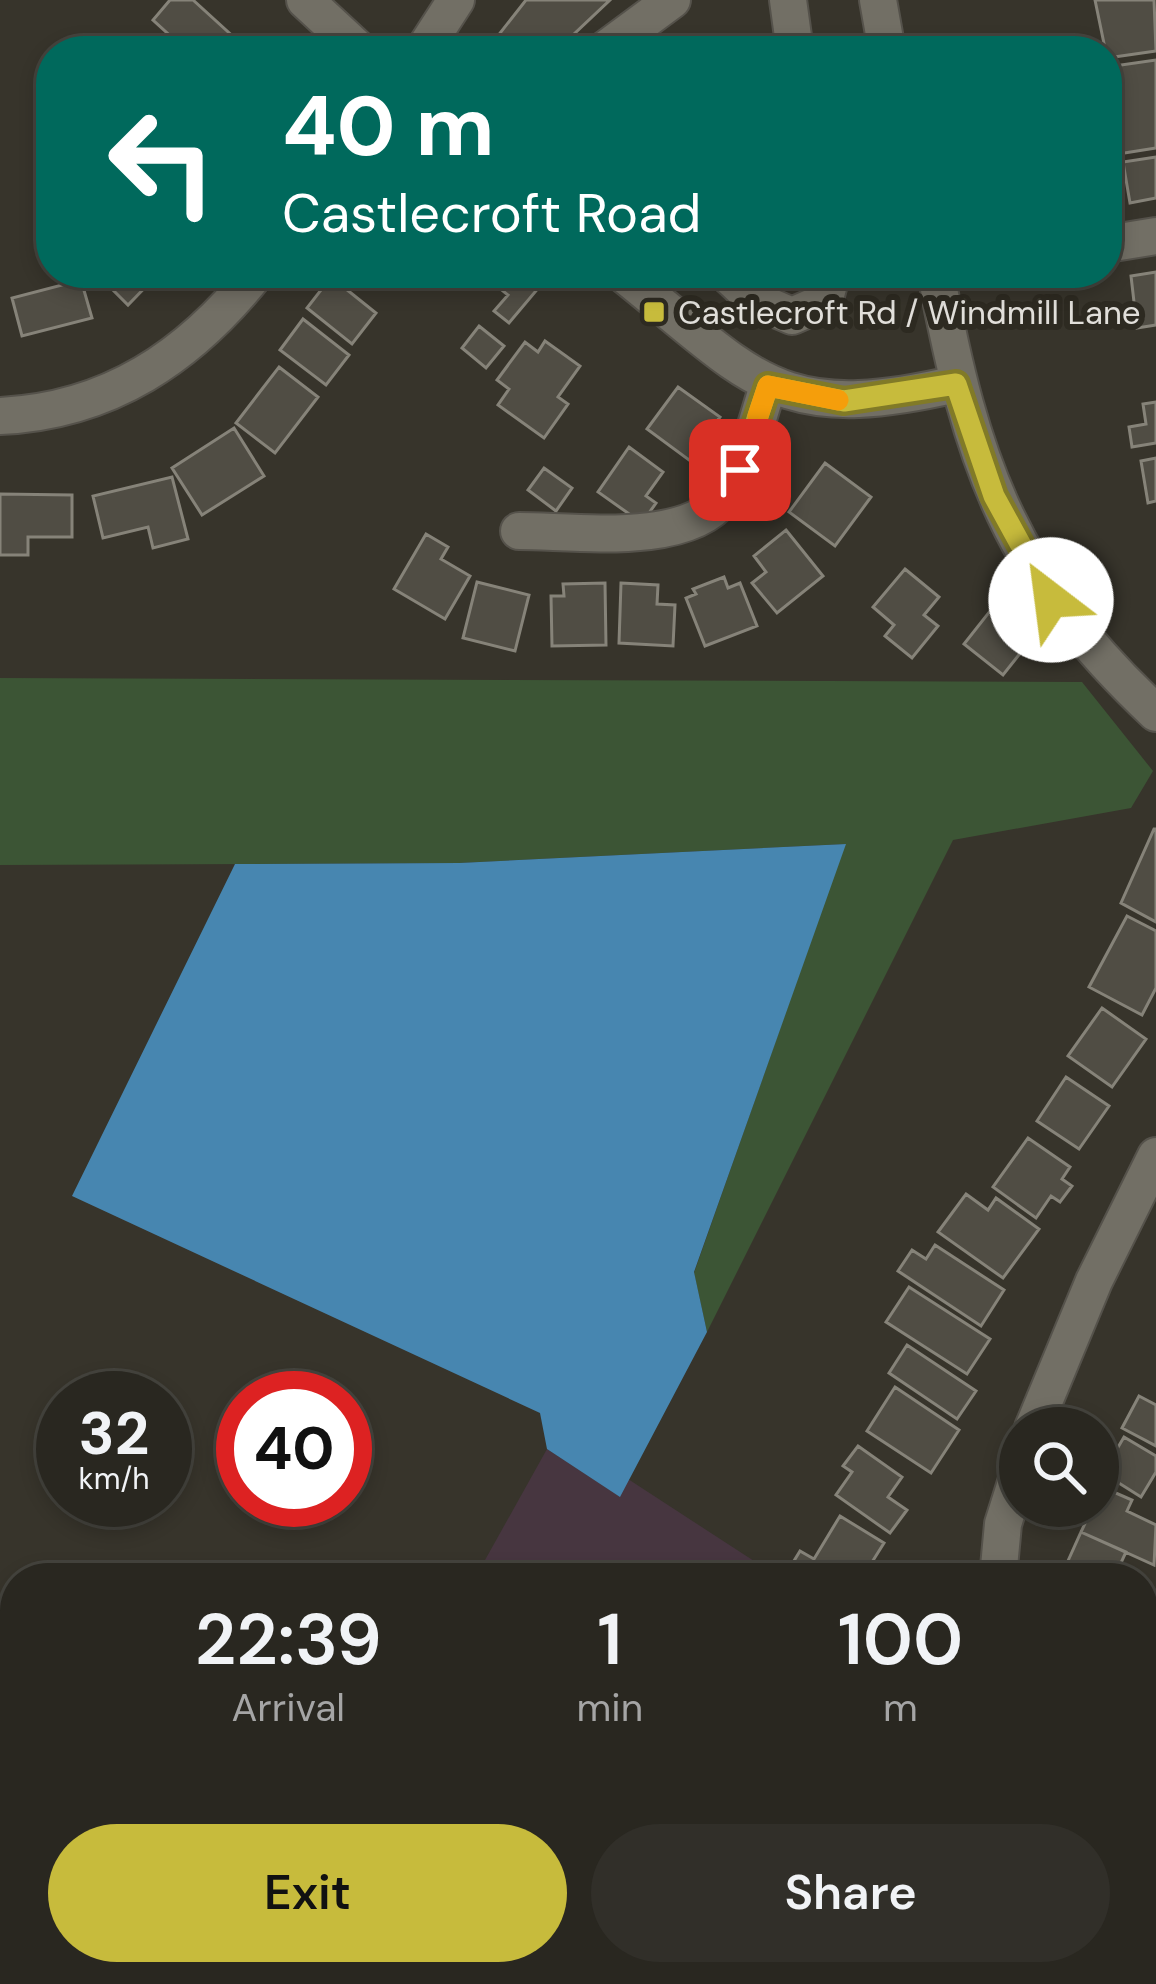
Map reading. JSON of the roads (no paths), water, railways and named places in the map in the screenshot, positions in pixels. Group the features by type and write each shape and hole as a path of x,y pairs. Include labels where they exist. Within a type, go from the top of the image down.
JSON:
{"street":[{"path":"305,0 344,36"},
{"path":"433,36 456,0"},
{"path":"624,36 672,0"},
{"path":"788,0 794,36"},
{"path":"878,0 884,36"},
{"path":"1122,242 1156,236"},
{"path":"0,416 57,409 142,379 204,332 243,288"},
{"path":"640,288 736,367 768,386 844,401 956,384"},
{"path":"742,288 755,300 792,316 824,302 828,288"},
{"path":"939,288 956,384 986,478 1019,546 1051,600 1107,667 1156,713"},
{"path":"519,531 650,532 698,520 721,501 740,470 768,386"},
{"path":"1043,1407 1094,1281 1156,1156"},
{"path":"999,1563 1003,1527"}],"water":[{"path":"846,844 694,1272 707,1332 620,1497 547,1449 540,1413 72,1196 235,864 459,863"}],"place":[{"name":"Castlecroft Rd / Windmill Lane","path":"654,312"}]}
